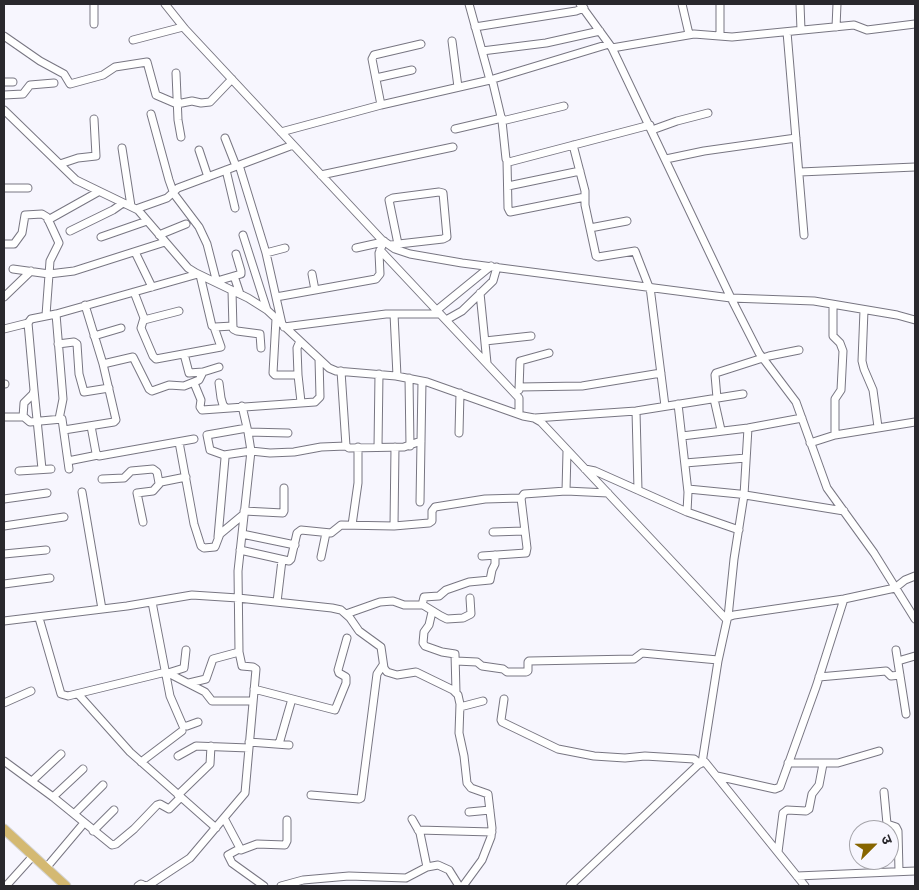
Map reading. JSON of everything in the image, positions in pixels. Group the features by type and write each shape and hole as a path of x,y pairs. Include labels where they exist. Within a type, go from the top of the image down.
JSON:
{"main road":[{"path":"4,829 66,886"}],"street":[{"path":"94,4 94,24"},
{"path":"165,4 183,27 386,243 410,254 493,267 731,298 810,301 833,304 915,320"},
{"path":"469,4 502,120 507,161 508,208 511,213 585,197"},
{"path":"682,4 689,34"},
{"path":"720,4 720,36"},
{"path":"800,4 801,30"},
{"path":"836,26 838,4"},
{"path":"475,27 576,11 582,6 611,46 756,348 793,398 802,418 823,481 871,549 915,619"},
{"path":"281,132 381,105 491,80 611,46 689,34 732,37 836,26 854,25 869,30 915,24"},
{"path":"133,40 183,27"},
{"path":"482,51 546,43 600,31"},
{"path":"787,32 804,234"},
{"path":"4,36 40,61 64,74 70,84 103,75 115,67 147,62 156,95 177,104 192,102 201,104 210,102 232,79"},
{"path":"452,41 458,87"},
{"path":"381,105 372,59 374,55 421,44"},
{"path":"376,78 412,70"},
{"path":"176,73 181,137"},
{"path":"4,82 13,82"},
{"path":"4,95 23,94 30,85 54,83"},
{"path":"456,129 564,106"},
{"path":"4,110 82,184 133,208 147,221 182,262 199,275 217,282 267,310 281,326 329,368 422,381 534,418 541,422 727,619"},
{"path":"507,161 511,162 573,145 708,113"},
{"path":"151,114 168,180 174,193 199,227 207,244 217,282"},
{"path":"60,164 78,158 96,156 94,119"},
{"path":"226,138 238,166 266,254 276,297 281,326 273,373 275,375 298,376"},
{"path":"666,159 700,151 796,138"},
{"path":"133,208 167,198 178,188 293,145"},
{"path":"573,145 586,191 585,205 597,256 635,251 649,287 665,406"},
{"path":"322,174 453,147"},
{"path":"122,148 133,208"},
{"path":"199,150 208,177"},
{"path":"800,172 915,167"},
{"path":"226,170 235,208"},
{"path":"508,186 580,171"},
{"path":"4,188 28,188"},
{"path":"48,220 98,192"},
{"path":"356,248 386,243 398,244 442,239 447,237 443,193 439,192 389,200 398,244"},
{"path":"70,231 113,210 123,203"},
{"path":"4,244 14,244 22,233 25,215 45,215 59,243 51,257 46,316"},
{"path":"101,237 147,221"},
{"path":"590,228 627,221"},
{"path":"159,235 186,224"},
{"path":"243,235 267,310"},
{"path":"13,269 49,274 81,270 165,242"},
{"path":"276,297 378,278 380,274 378,258 380,250 386,243"},
{"path":"266,254 285,248"},
{"path":"380,250 519,398"},
{"path":"135,252 152,287"},
{"path":"217,282 241,272 236,254"},
{"path":"446,320 462,310 493,282 493,267"},
{"path":"232,291 233,328 237,331 258,332 281,326 394,314 438,312 493,267"},
{"path":"4,297 31,271"},
{"path":"257,278 270,273"},
{"path":"312,274 315,290"},
{"path":"4,329 28,324 33,318 56,314 199,275"},
{"path":"134,292 144,320 141,328 155,358 221,347 212,324 199,275"},
{"path":"234,276 240,294"},
{"path":"480,293 487,363"},
{"path":"833,304 833,334 840,343 842,351 841,390 835,399 835,435"},
{"path":"64,430 114,422 116,420 103,364 85,306"},
{"path":"864,310 862,361 874,390 878,427"},
{"path":"144,320 179,311"},
{"path":"56,314 63,399 59,419"},
{"path":"394,314 396,376"},
{"path":"28,324 42,469"},
{"path":"214,327 233,326"},
{"path":"94,336 121,328"},
{"path":"258,332 261,337 261,348"},
{"path":"485,341 531,336"},
{"path":"300,341 297,348 301,402"},
{"path":"58,344 74,342 77,344 79,378 84,392 108,388"},
{"path":"721,430 715,398 715,374 769,356 799,350"},
{"path":"519,414 520,361 549,353"},
{"path":"184,354 188,373 203,372 219,367"},
{"path":"103,364 133,357 149,389 152,391 169,385 181,386 194,382 201,379 203,372"},
{"path":"194,382 197,394 201,400 201,410 315,402 319,399 319,359"},
{"path":"341,371 346,446"},
{"path":"519,386 582,386 661,373"},
{"path":"378,447 379,374"},
{"path":"410,378 410,446"},
{"path":"420,502 422,381"},
{"path":"219,383 221,398 226,408"},
{"path":"23,417 24,403 33,394 34,390"},
{"path":"459,433 460,393"},
{"path":"534,418 636,410 743,394"},
{"path":"678,404 688,489 687,512"},
{"path":"138,886 149,884 190,858 245,792 256,669 242,666 239,652 238,576 251,451 242,406"},
{"path":"636,410 638,490"},
{"path":"4,418 26,417 30,422 59,419 63,421 69,469"},
{"path":"682,436 748,428 802,418"},
{"path":"810,443 835,435 915,422"},
{"path":"92,426 98,455"},
{"path":"570,886 701,763 718,660 727,619 744,495 748,428"},
{"path":"288,433 248,430 207,435 210,450 224,454 251,451 270,453 297,451 316,447 395,447 410,446 421,441"},
{"path":"68,461 194,439"},
{"path":"179,442 194,524 199,544 204,548 213,548 217,545 224,454"},
{"path":"394,526 395,447"},
{"path":"352,525 358,482 358,448"},
{"path":"566,491 567,451"},
{"path":"685,463 746,458"},
{"path":"19,471 51,468"},
{"path":"102,479 124,478 131,471 153,469 156,472 159,483"},
{"path":"585,469 595,471 687,512 739,530"},
{"path":"143,522 136,494 154,491 159,483 186,477"},
{"path":"218,537 244,512 283,513 284,488"},
{"path":"688,489 744,495 844,511"},
{"path":"240,550 282,560 290,560 299,530 333,533 339,526 394,526 430,522 432,509 435,507 485,499 521,498 526,493 566,491 608,493"},
{"path":"82,492 102,610"},
{"path":"4,499 47,493"},
{"path":"482,556 526,553 521,498"},
{"path":"4,526 64,517"},
{"path":"493,532 524,531"},
{"path":"321,557 326,533"},
{"path":"242,534 295,545"},
{"path":"4,554 46,550"},
{"path":"422,605 424,597 439,596 446,590 469,582 490,580 495,564 495,555"},
{"path":"277,602 282,560"},
{"path":"727,619 734,615 844,599 895,588 905,580 915,576"},
{"path":"4,584 50,578"},
{"path":"4,621 102,610 192,595 332,608 346,614 359,631 382,647 383,665 386,672 397,675 416,672 456,692"},
{"path":"346,614 386,600 404,605 422,605 447,619 467,617 471,614 470,598"},
{"path":"717,776 777,790 780,787 844,599"},
{"path":"152,602 167,672 170,696 183,726 198,722"},
{"path":"432,612 429,625 424,632 424,645 442,652 455,654 456,692 460,700 459,733 467,783 471,788 487,793 489,796 492,832 482,860 463,886"},
{"path":"39,618 58,690 64,696 184,668 186,650"},
{"path":"254,689 334,710 337,708 346,683 346,677 339,673 338,670 347,638"},
{"path":"896,650 906,714"},
{"path":"189,684 206,679 213,659 239,652"},
{"path":"456,661 477,662 482,666 503,669 507,672 526,672 528,671 529,661 634,659 642,653 718,660"},
{"path":"898,661 915,656"},
{"path":"312,795 359,800 361,798 377,674 383,665"},
{"path":"819,677 886,671 891,676 900,675"},
{"path":"167,672 205,692 212,700 253,701"},
{"path":"4,703 31,691"},
{"path":"76,694 82,698 130,752 216,828"},
{"path":"279,744 292,699"},
{"path":"504,699 502,722 558,749 594,756 625,758 645,756 694,760 707,764 805,886"},
{"path":"460,707 483,701"},
{"path":"141,762 182,731"},
{"path":"178,756 192,747 289,745"},
{"path":"4,760 110,844 114,845 134,829 156,805 160,804 169,809 210,764 211,746"},
{"path":"788,763 823,764 845,762 879,751"},
{"path":"32,781 61,754"},
{"path":"778,852 783,813 788,810 809,809 812,794 819,785 823,764"},
{"path":"53,797 83,769"},
{"path":"74,814 103,785"},
{"path":"884,792 886,822 888,825 896,827 898,831 899,872"},
{"path":"93,830 114,810"},
{"path":"469,812 490,810"},
{"path":"224,818 239,849"},
{"path":"412,819 418,830 426,867"},
{"path":"264,886 231,862 228,855 239,849 243,850 260,844 285,845 287,841 287,820"},
{"path":"46,868 84,823"},
{"path":"418,830 492,832"},
{"path":"6,886 33,856"},
{"path":"281,886 303,880 349,876 406,878 426,867 438,865 444,866 449,870 459,886"},
{"path":"797,876 915,871"}]}
